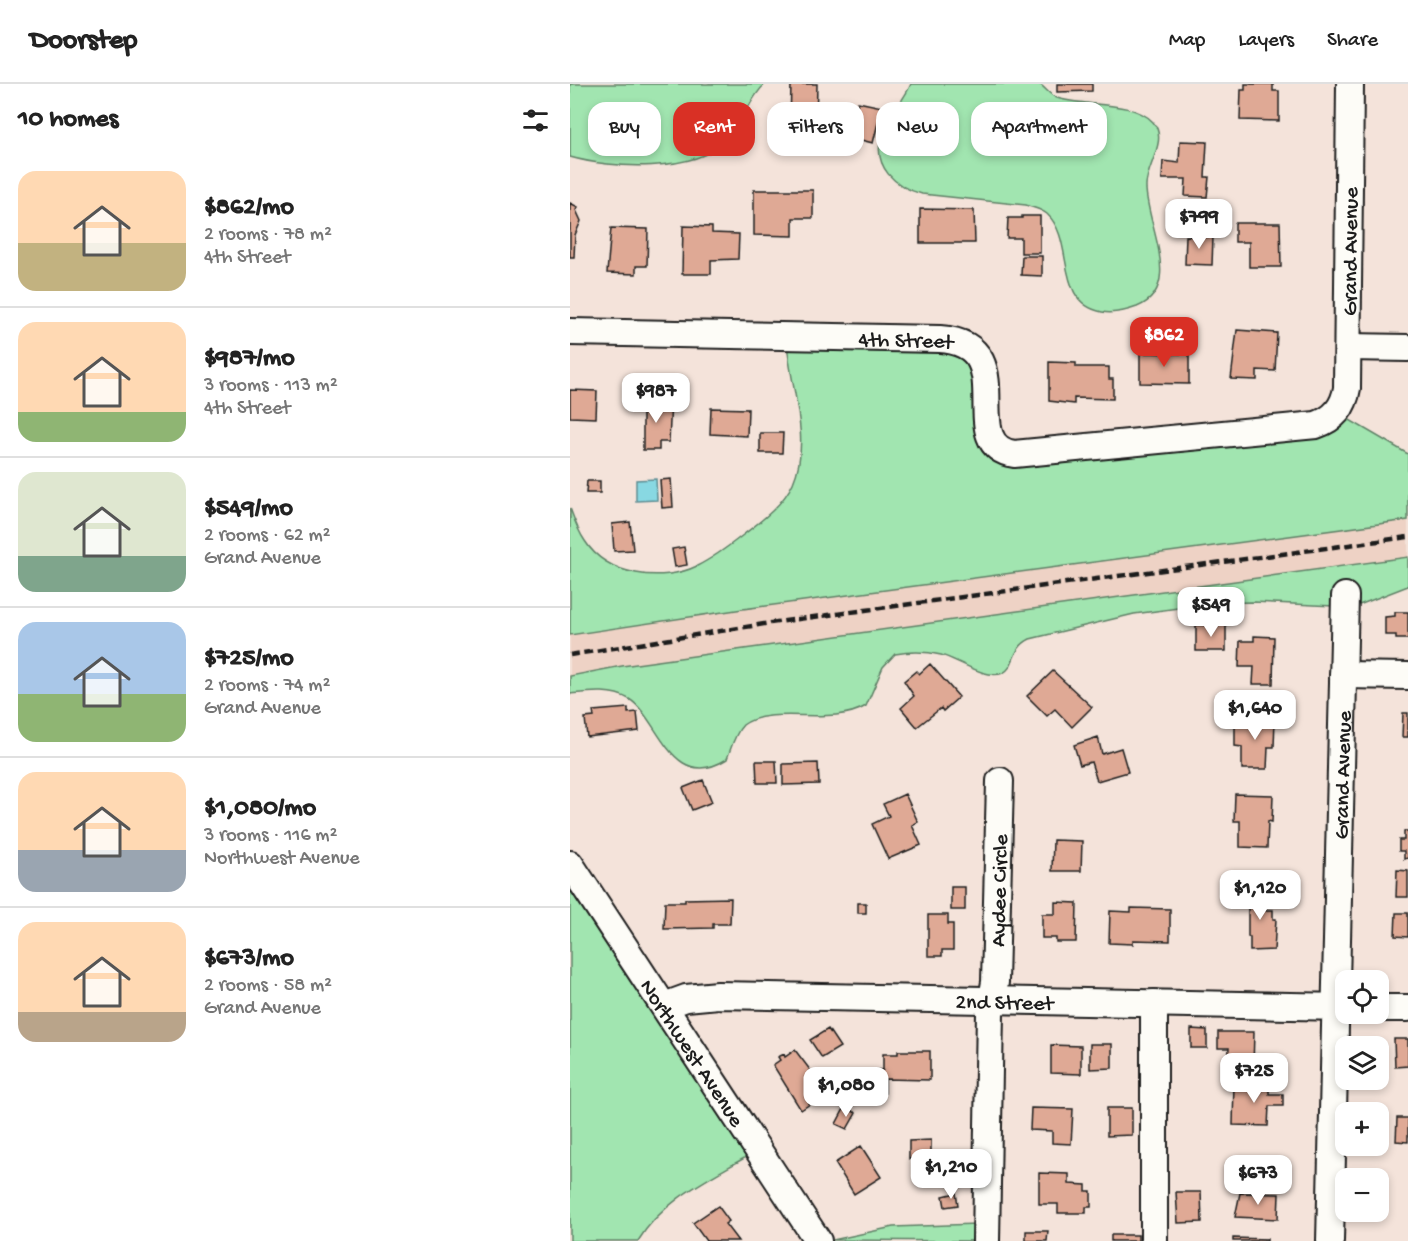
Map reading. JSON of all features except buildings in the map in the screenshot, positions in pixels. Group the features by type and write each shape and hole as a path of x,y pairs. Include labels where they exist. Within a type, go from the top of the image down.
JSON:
{"street":[{"name":"Grand Avenue","path":"1335,415 1344,402 1347,388 1350,84"},
{"name":"4th Street","path":"570,332 928,339 958,342 973,350 983,364 990,439 1000,449 1014,454 1306,427 1321,424 1335,415"},
{"path":"1348,347 1408,348"},
{"name":"Grand Avenue","path":"1340,970 1345,596"},
{"path":"1343,675 1408,676"},
{"name":"Aydee Circle","path":"986,1241 992,1000 996,980 1000,781"},
{"name":"Northwest Avenue","path":"570,864 818,1241"},
{"name":"2nd Street","path":"664,1006 686,998 718,995 1335,1007"},
{"path":"1154,1003 1154,1241"},
{"path":"1389,1008 1408,1008"},
{"name":"Grand Avenue","path":"1330,1241 1339,1024"}],"shaded area":[{"path":"1408,513 1408,561 570,679 570,630"}],"green space":[{"path":"570,84 765,84 751,102 673,102 673,156 701,156 694,159 651,166 629,166 570,157"},
{"path":"911,84 1039,84 1057,98 1077,102 971,102 971,156 1107,156 1107,105 1134,110 1153,122 1159,137 1146,186 1161,270 1159,285 1151,298 1137,307 1124,311 1102,312 1087,306 1077,296 1071,284 1061,239 1056,226 1045,212 1026,205 922,194 895,181 883,166 880,156 959,156 959,102 901,102"},
{"path":"787,342 936,345 972,358 988,446 1343,416 1408,454 1408,520 743,609 570,635 570,508 585,541 607,562 636,573 668,574 697,566 715,556 764,518 789,491 798,466 800,431"},
{"path":"1408,557 1408,586 1354,607 1253,602 1215,603 1134,614 1030,639 1019,647 1010,667 1003,673 996,674 980,672 948,657 935,654 907,652 895,654 883,667 866,706 836,715 784,715 754,719 740,728 727,759 708,767 692,767 679,760 668,749 640,708 629,699 608,692 570,694 570,676 622,666"},
{"path":"570,889 746,1157 672,1203 648,1227 638,1241 570,1241"},
{"path":"976,1224 976,1241 833,1240 893,1227"}],"water":[{"path":"656,479 657,500 636,501 636,480"}],"railway":[{"path":"570,655 777,622 1408,537"}]}
